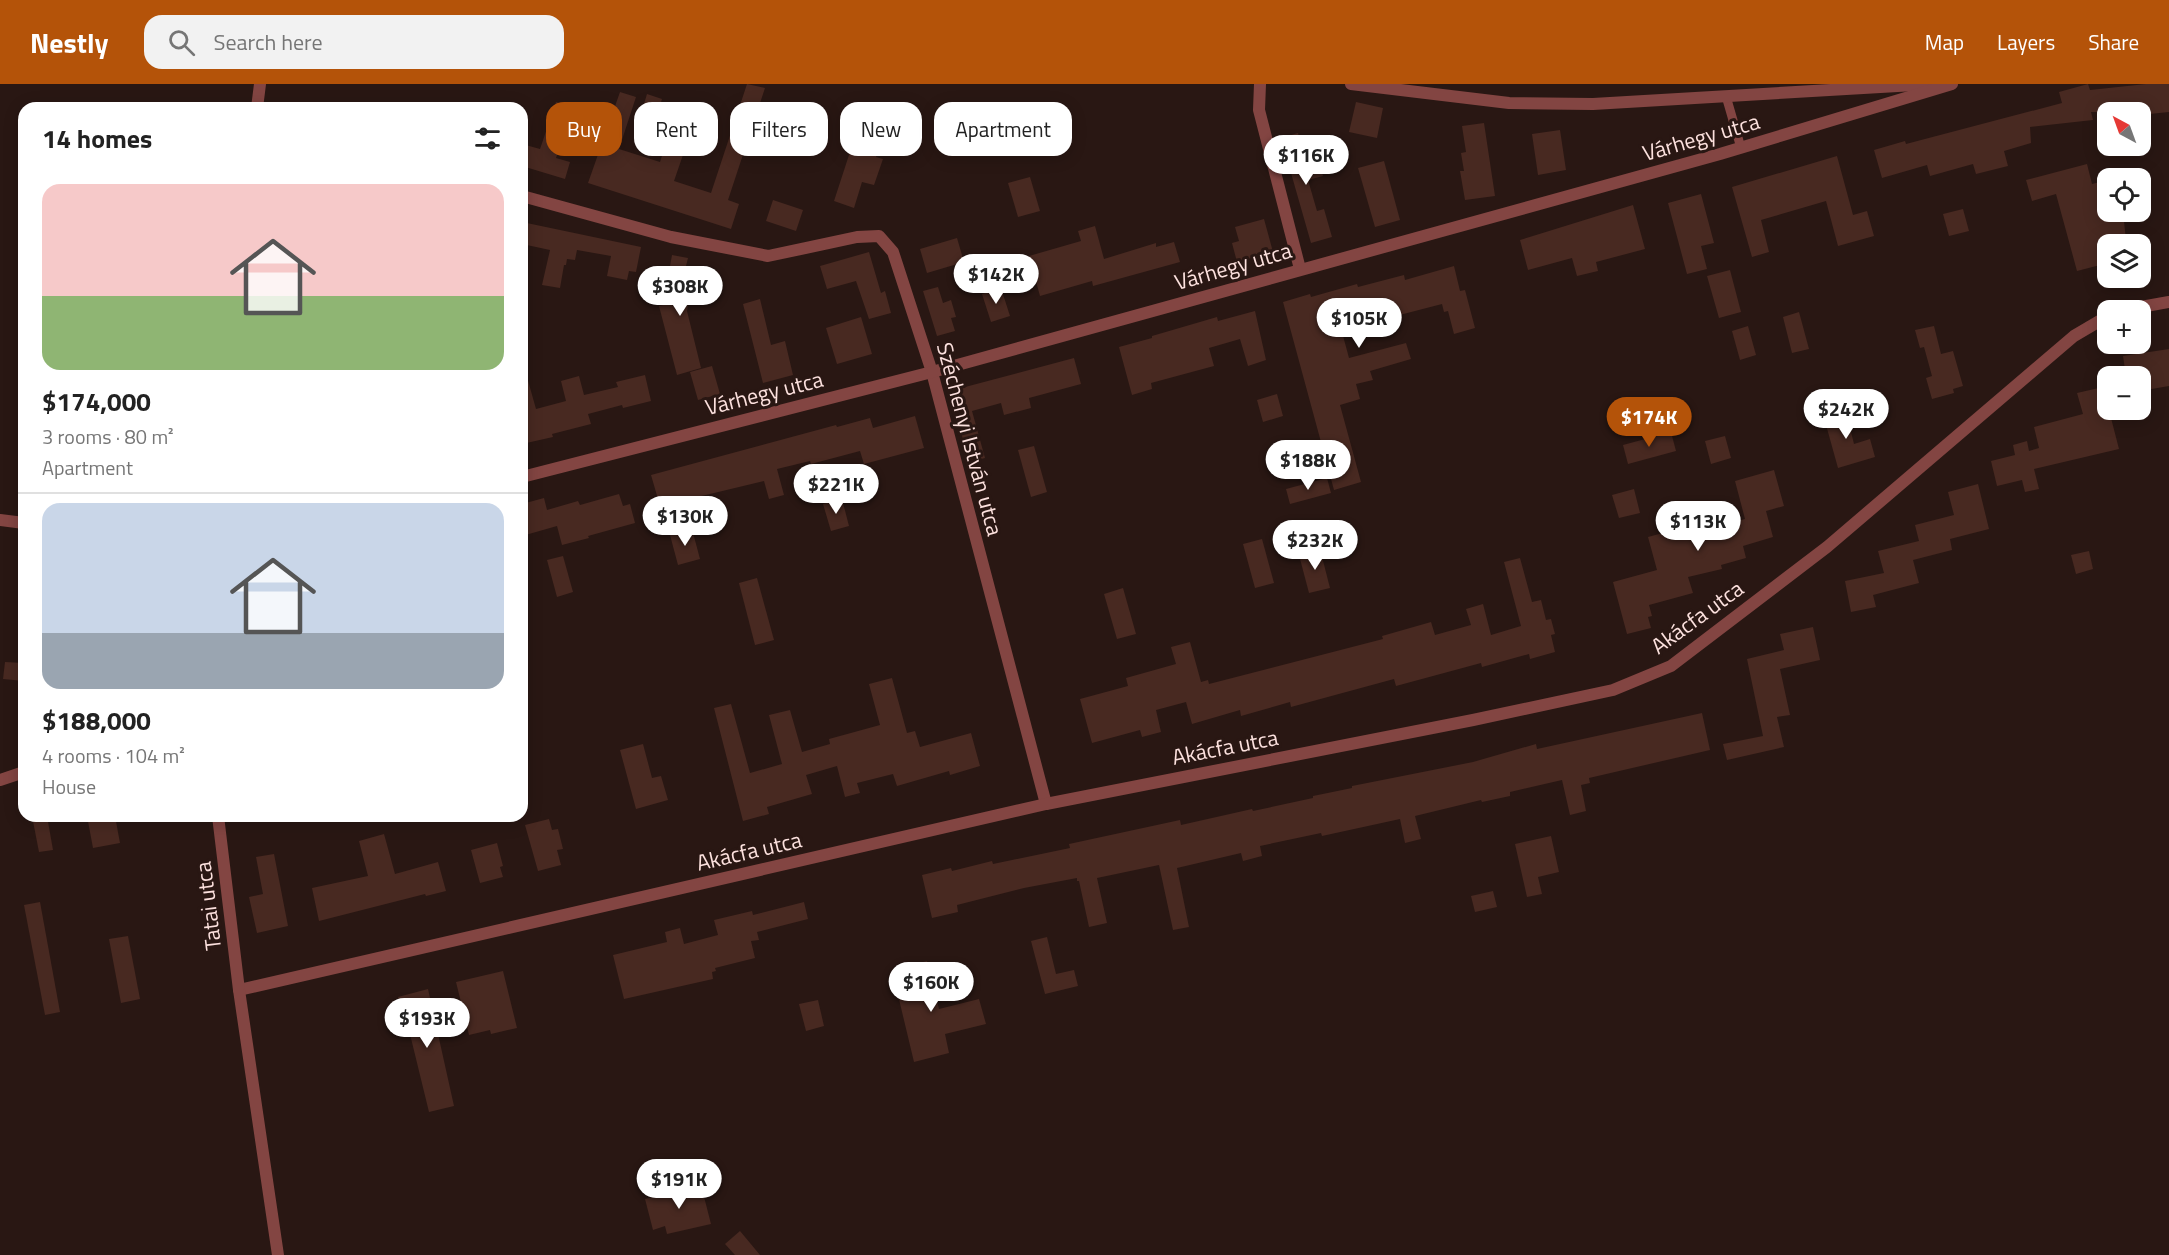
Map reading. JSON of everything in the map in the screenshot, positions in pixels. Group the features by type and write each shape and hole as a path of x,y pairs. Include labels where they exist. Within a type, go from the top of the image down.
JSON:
{"street":[{"path":"258,102 260,84"},
{"path":"1260,84 1259,110 1300,269"},
{"name":"Várhegy utca","path":"1351,84 1509,103 1593,104 1932,84"},
{"name":"Várhegy utca","path":"528,475 932,372 1741,148 1952,84"},
{"name":"Széchenyi István utca","path":"528,198 671,237 768,256 857,237 879,236 893,252 932,372 1046,804"},
{"path":"2151,305 2169,302"},
{"name":"Akácfa utca","path":"239,990 1046,804 1613,690 1671,666 1827,547 2074,336 2097,322"},
{"path":"0,520 18,522"},
{"path":"0,780 18,774"},
{"name":"Tatai utca","path":"219,822 239,990 278,1255"}],"lane":[{"path":"1726,96 1741,148"}],"building":[{"path":"747,84 765,88 760,102 741,102"},
{"path":"2088,84 2090,90 2169,84 2169,112 2151,114 2151,102 2097,102 2097,112 2091,112 2093,120 2030,127 2031,143 2004,151 2008,166 1976,174 1973,164 1930,176 1927,165 1882,178 1874,150 1905,141 1906,144 2062,103 2059,92"},
{"path":"620,92 636,97 622,140 622,102 616,102"},
{"path":"647,94 662,99 661,102 645,102"},
{"path":"1356,102 1383,108 1377,138 1349,132"},
{"path":"1484,123 1495,196 1465,200 1460,171 1464,171 1461,153 1466,152 1462,126"},
{"path":"1560,130 1566,170 1538,175 1532,134"},
{"path":"546,131 546,156 557,156 556,158 570,162 565,179 528,168 528,146 540,149"},
{"path":"1298,133 1304,154 1316,151 1323,176 1308,180 1317,211 1324,209 1332,237 1311,243 1281,138"},
{"path":"730,135 730,156 743,156 728,200 739,204 731,229 588,183 597,156 622,156 622,150 634,154 634,156 660,162 662,156 683,156 674,181 711,193"},
{"path":"849,156 876,156 883,159 874,185 862,182 854,208 834,201"},
{"path":"1837,156 1853,215 1867,211 1874,236 1838,246 1826,201 1761,220 1769,252 1752,257 1732,187"},
{"path":"1384,161 1400,220 1375,227 1358,168"},
{"path":"2087,164 2092,184 2097,183 2097,222 2124,222 2125,234 2097,234 2097,266 2077,271 2056,194 2032,201 2026,180"},
{"path":"1030,177 1040,211 1018,217 1008,183"},
{"path":"1701,194 1714,243 1701,246 1707,269 1687,274 1668,203"},
{"path":"773,200 803,210 796,231 766,221"},
{"path":"1633,205 1645,249 1596,262 1598,271 1577,276 1572,258 1528,270 1520,240"},
{"path":"1963,209 1969,231 1949,236 1943,214"},
{"path":"1264,219 1273,252 1237,262 1232,243 1239,241 1235,227"},
{"path":"528,223 641,247 636,272 629,271 627,280 607,276 611,256 577,250 575,260 567,259 564,265 560,288 542,285 550,250 528,245"},
{"path":"1095,226 1104,259 1156,243 1156,247 1174,242 1180,262 1093,286 1092,281 1040,296 1029,256 1081,241 1078,231"},
{"path":"957,238 964,262 927,273 920,249"},
{"path":"869,252 881,293 885,291 891,313 869,319 856,281 827,289 820,266"},
{"path":"672,255 688,258 684,274 694,275 687,311 701,368 677,375 659,306 663,305"},
{"path":"1454,266 1460,291 1465,290 1475,328 1454,334 1448,311 1444,312 1442,304 1388,318 1386,308 1339,321 1349,358 1406,343 1411,359 1370,371 1373,380 1356,384 1360,399 1340,405 1361,482 1334,490 1283,302 1310,294 1311,297 1357,284 1358,287 1404,275 1405,280"},
{"path":"1730,270 1741,312 1719,318 1707,276"},
{"path":"938,287 943,303 951,300 956,317 951,318 955,331 937,336 923,291"},
{"path":"1001,288 1010,316 991,322 982,294"},
{"path":"760,299 771,345 785,341 793,375 763,383 743,304"},
{"path":"1255,311 1266,360 1248,366 1240,339 1209,348 1214,366 1151,383 1152,389 1132,395 1119,347 1217,317 1218,321"},
{"path":"1799,312 1809,349 1792,353 1783,317"},
{"path":"861,317 872,354 837,364 826,328"},
{"path":"1748,326 1756,355 1740,360 1732,331"},
{"path":"1934,326 1941,354 1953,351 1963,386 1953,389 1954,393 1932,399 1926,378 1932,376 1924,347 1920,348 1915,330"},
{"path":"2169,349 2169,386 2151,389 2151,366 2124,366 2123,356 2151,354 2151,352"},
{"path":"1074,358 1081,384 1029,398 1031,408 1004,415 1001,403 972,411 985,458 969,462 950,391"},
{"path":"712,366 720,394 698,400 690,372"},
{"path":"645,375 651,401 623,408 622,405 588,414 591,424 528,443 528,381 536,409 566,401 561,381 579,376 584,395 618,387 616,382"},
{"path":"2097,388 2097,420 2112,420 2119,449 2034,469 2039,489 2025,492 2022,480 1997,486 1991,461 2015,455 2013,445 2027,441 2029,451 2039,448 2034,427 2083,414 2077,393"},
{"path":"1277,394 1283,416 1263,422 1257,400"},
{"path":"1845,408 1854,444 1870,439 1875,457 1838,468 1823,414"},
{"path":"915,416 924,448 864,464 860,451 811,464 810,461 777,469 784,495 769,499 764,481 660,506 651,475 836,425 837,427 870,418 873,428"},
{"path":"1671,432 1676,451 1628,464 1623,445"},
{"path":"1725,436 1731,458 1711,464 1705,441"},
{"path":"1034,446 1047,492 1031,497 1018,450"},
{"path":"1774,470 1784,506 1766,511 1773,537 1743,546 1746,558 1721,565 1722,569 1688,577 1693,593 1649,605 1652,616 1648,617 1651,628 1627,634 1613,582 1657,570 1648,537 1707,521 1709,529 1745,519 1735,481"},
{"path":"1327,478 1331,493 1290,504 1286,489"},
{"path":"1978,484 1989,529 1950,539 1952,550 1913,560 1919,583 1873,595 1876,607 1851,612 1845,581 1884,573 1878,551 1919,541 1915,525 1954,515 1948,492"},
{"path":"1634,489 1640,513 1619,518 1612,495"},
{"path":"619,494 623,506 630,504 635,523 562,545 557,526 528,534 528,502 544,498 547,510 578,501 580,505"},
{"path":"842,499 849,526 831,531 823,504"},
{"path":"692,529 700,559 678,565 670,535"},
{"path":"1262,539 1274,583 1255,588 1243,544"},
{"path":"1320,549 1330,588 1309,593 1299,555"},
{"path":"2089,551 2093,569 2076,574 2071,555"},
{"path":"563,556 573,592 557,597 547,560"},
{"path":"1520,558 1532,602 1541,600 1546,620 1551,619 1555,634 1551,635 1555,652 1530,659 1529,654 1482,667 1481,663 1396,686 1394,679 1291,707 1290,702 1241,716 1240,710 1192,724 1186,702 1156,710 1161,732 1142,737 1140,730 1092,743 1080,699 1128,686 1126,678 1176,664 1171,647 1190,642 1201,682 1208,680 1209,684 1383,639 1382,636 1431,622 1435,635 1471,625 1466,609 1483,604 1491,635 1521,626 1504,562"},
{"path":"757,578 774,640 755,645 739,583"},
{"path":"1123,588 1136,634 1117,639 1104,594"},
{"path":"1813,627 1820,660 1780,669 1790,715 1777,717 1784,747 1727,760 1723,744 1763,736 1747,659 1784,650 1780,634"},
{"path":"5,662 18,663 18,680 3,679"},
{"path":"892,678 907,733 915,731 920,747 971,733 980,766 950,775 949,771 897,786 893,774 857,783 860,793 845,797 837,766 806,775 812,794 767,807 769,814 743,821 714,708 731,704 750,773 782,764 769,715 790,710 802,752 830,744 829,739 880,725 869,684"},
{"path":"1702,713 1710,750 1589,778 1590,783 1581,785 1586,811 1570,815 1562,780 1510,792 1510,796 1482,802 1481,800 1415,816 1421,839 1405,843 1400,819 1322,836 1321,833 1260,846 1262,856 1243,861 1241,853 1177,868 1189,927 1173,930 1159,865 1097,878 1107,923 1089,927 1077,878 1024,888 957,905 958,912 932,918 922,875 951,868 952,871 992,861 993,864 1070,848 1069,844 1180,820 1181,825 1252,809 1253,811 1313,798 1313,796 1352,788 1352,786 1473,762 1536,744 1537,749"},
{"path":"643,744 652,778 661,776 668,800 636,809 620,750"},
{"path":"549,819 552,830 558,829 563,849 557,850 561,865 538,871 525,825"},
{"path":"33,822 48,822 53,850 39,852"},
{"path":"88,822 116,822 120,843 93,848"},
{"path":"384,834 395,874 438,862 446,891 426,896 425,894 319,921 312,888 368,876 359,841"},
{"path":"1551,836 1559,872 1538,877 1542,894 1527,897 1515,844"},
{"path":"497,843 503,866 500,867 503,877 480,883 471,850"},
{"path":"274,854 288,926 257,933 249,897 263,894 256,857"},
{"path":"1493,891 1497,907 1475,912 1471,896"},
{"path":"40,902 60,1012 45,1015 24,905"},
{"path":"804,902 808,919 757,932 759,940 751,941 755,958 715,968 716,971 712,972 713,979 624,999 613,955 667,942 665,932 680,928 684,944 718,935 714,920 752,911 753,915"},
{"path":"128,936 140,999 121,1003 109,939"},
{"path":"1047,937 1056,974 1074,970 1078,986 1045,994 1031,941"},
{"path":"927,961 939,1009 979,999 986,1024 945,1034 949,1053 914,1062 892,970"},
{"path":"503,971 517,1028 491,1034 490,1030 469,1035 456,982"},
{"path":"428,989 454,1106 429,1112 409,1030 406,1030 398,997"},
{"path":"818,1000 824,1026 806,1031 799,1004"},
{"path":"701,1185 711,1224 667,1234 665,1226 653,1230 645,1199"},
{"path":"740,1231 760,1255 735,1255 725,1244"}]}
